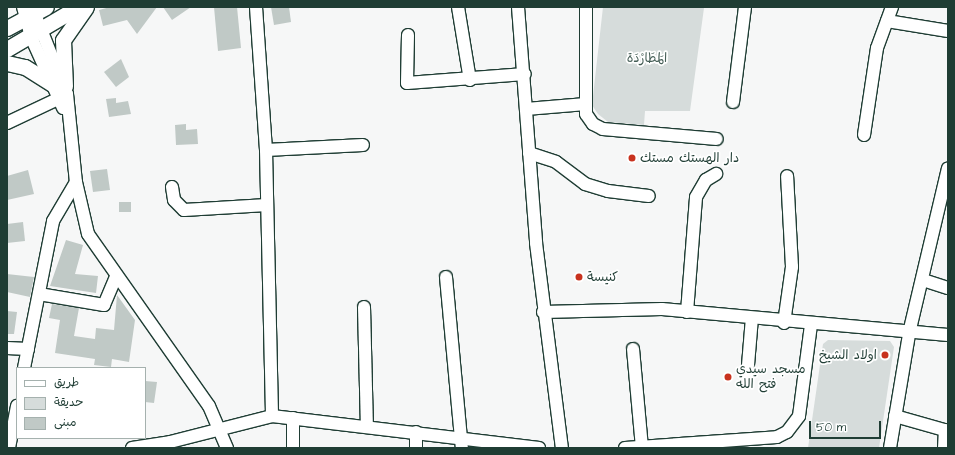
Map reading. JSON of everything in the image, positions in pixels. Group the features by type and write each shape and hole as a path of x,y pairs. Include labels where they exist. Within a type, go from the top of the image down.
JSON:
{"main road":[{"path":"7,49 36,34 78,7"},
{"path":"7,63 25,67 59,89 63,40 86,7"},
{"path":"7,28 32,11"}],"street":[{"path":"256,7 266,150 272,416"},
{"path":"458,7 470,80"},
{"path":"518,7 526,74 526,110 529,153 543,312 562,448"},
{"path":"586,7 586,104 593,124 603,129 717,139"},
{"path":"733,102 745,7"},
{"path":"864,135 877,48 892,7"},
{"path":"32,11 36,34 59,89 71,129 76,182 84,223 116,277 191,380 220,427 226,448"},
{"path":"887,21 948,30"},
{"path":"408,35 407,83 470,80 526,74"},
{"path":"7,123 59,89"},
{"path":"526,110 586,104"},
{"path":"266,150 364,145"},
{"path":"529,153 556,162 585,184 608,192 649,196"},
{"path":"890,448 910,329 923,280 948,168"},
{"path":"687,312 696,197 706,180 716,174"},
{"path":"784,322 792,267 788,176"},
{"path":"24,367 53,221 76,182"},
{"path":"172,188 174,200 184,210 267,205"},
{"path":"39,294 104,305 116,277"},
{"path":"446,277 462,443"},
{"path":"923,280 948,288"},
{"path":"364,307 367,426"},
{"path":"543,312 662,309 811,325 910,329 948,335"},
{"path":"747,377 752,318"},
{"path":"625,448 777,437 787,432 799,416 811,325"},
{"path":"7,348 28,349"},
{"path":"633,349 642,447"},
{"path":"9,448 16,411"},
{"path":"138,448 220,427 272,416 416,432 462,443 539,448"},
{"path":"895,416 946,431 944,448"},
{"path":"293,418 293,448"},
{"path":"416,432 416,448"}],"green space":[{"name":"المَطَارْدَة","path":"603,7 708,7 704,8 690,111 645,111 644,125 608,122 598,114 592,105"},
{"path":"828,340 890,341 894,347 879,448 808,448 823,344"}],"building":[{"path":"110,7 157,7 137,34 127,20 103,26 99,10"},
{"path":"163,7 191,7 172,20"},
{"path":"214,7 237,7 241,48 218,51"},
{"path":"271,7 289,7 291,22 274,25"},
{"path":"121,59 129,77 116,87 104,72"},
{"path":"116,98 116,103 128,101 131,114 109,117 106,99"},
{"path":"186,124 186,130 197,129 198,144 176,145 175,125"},
{"path":"107,169 110,190 93,192 90,171"},
{"path":"28,170 34,194 7,200 7,176"},
{"path":"119,202 131,202 131,212 119,212"},
{"path":"23,222 25,241 7,243 7,224"},
{"path":"66,240 83,245 75,274 98,276 96,293 50,286"},
{"path":"7,274 34,277 30,297 7,292"},
{"path":"117,295 135,320 129,362 112,359 111,367 94,365 95,359 55,353 60,320 49,318 52,304 79,308 74,336 95,339 96,328 114,330"},
{"path":"7,311 17,312 14,334 7,334"},
{"path":"146,381 157,382 154,403 146,402"}],"place":[{"name":"دار الهستك مستك","path":"632,158"},
{"name":"كنيسة","path":"579,277"},
{"name":"اولاد الشيخ","path":"885,355"},
{"name":"مسجد سيدي فتح الله","path":"728,377"}]}
